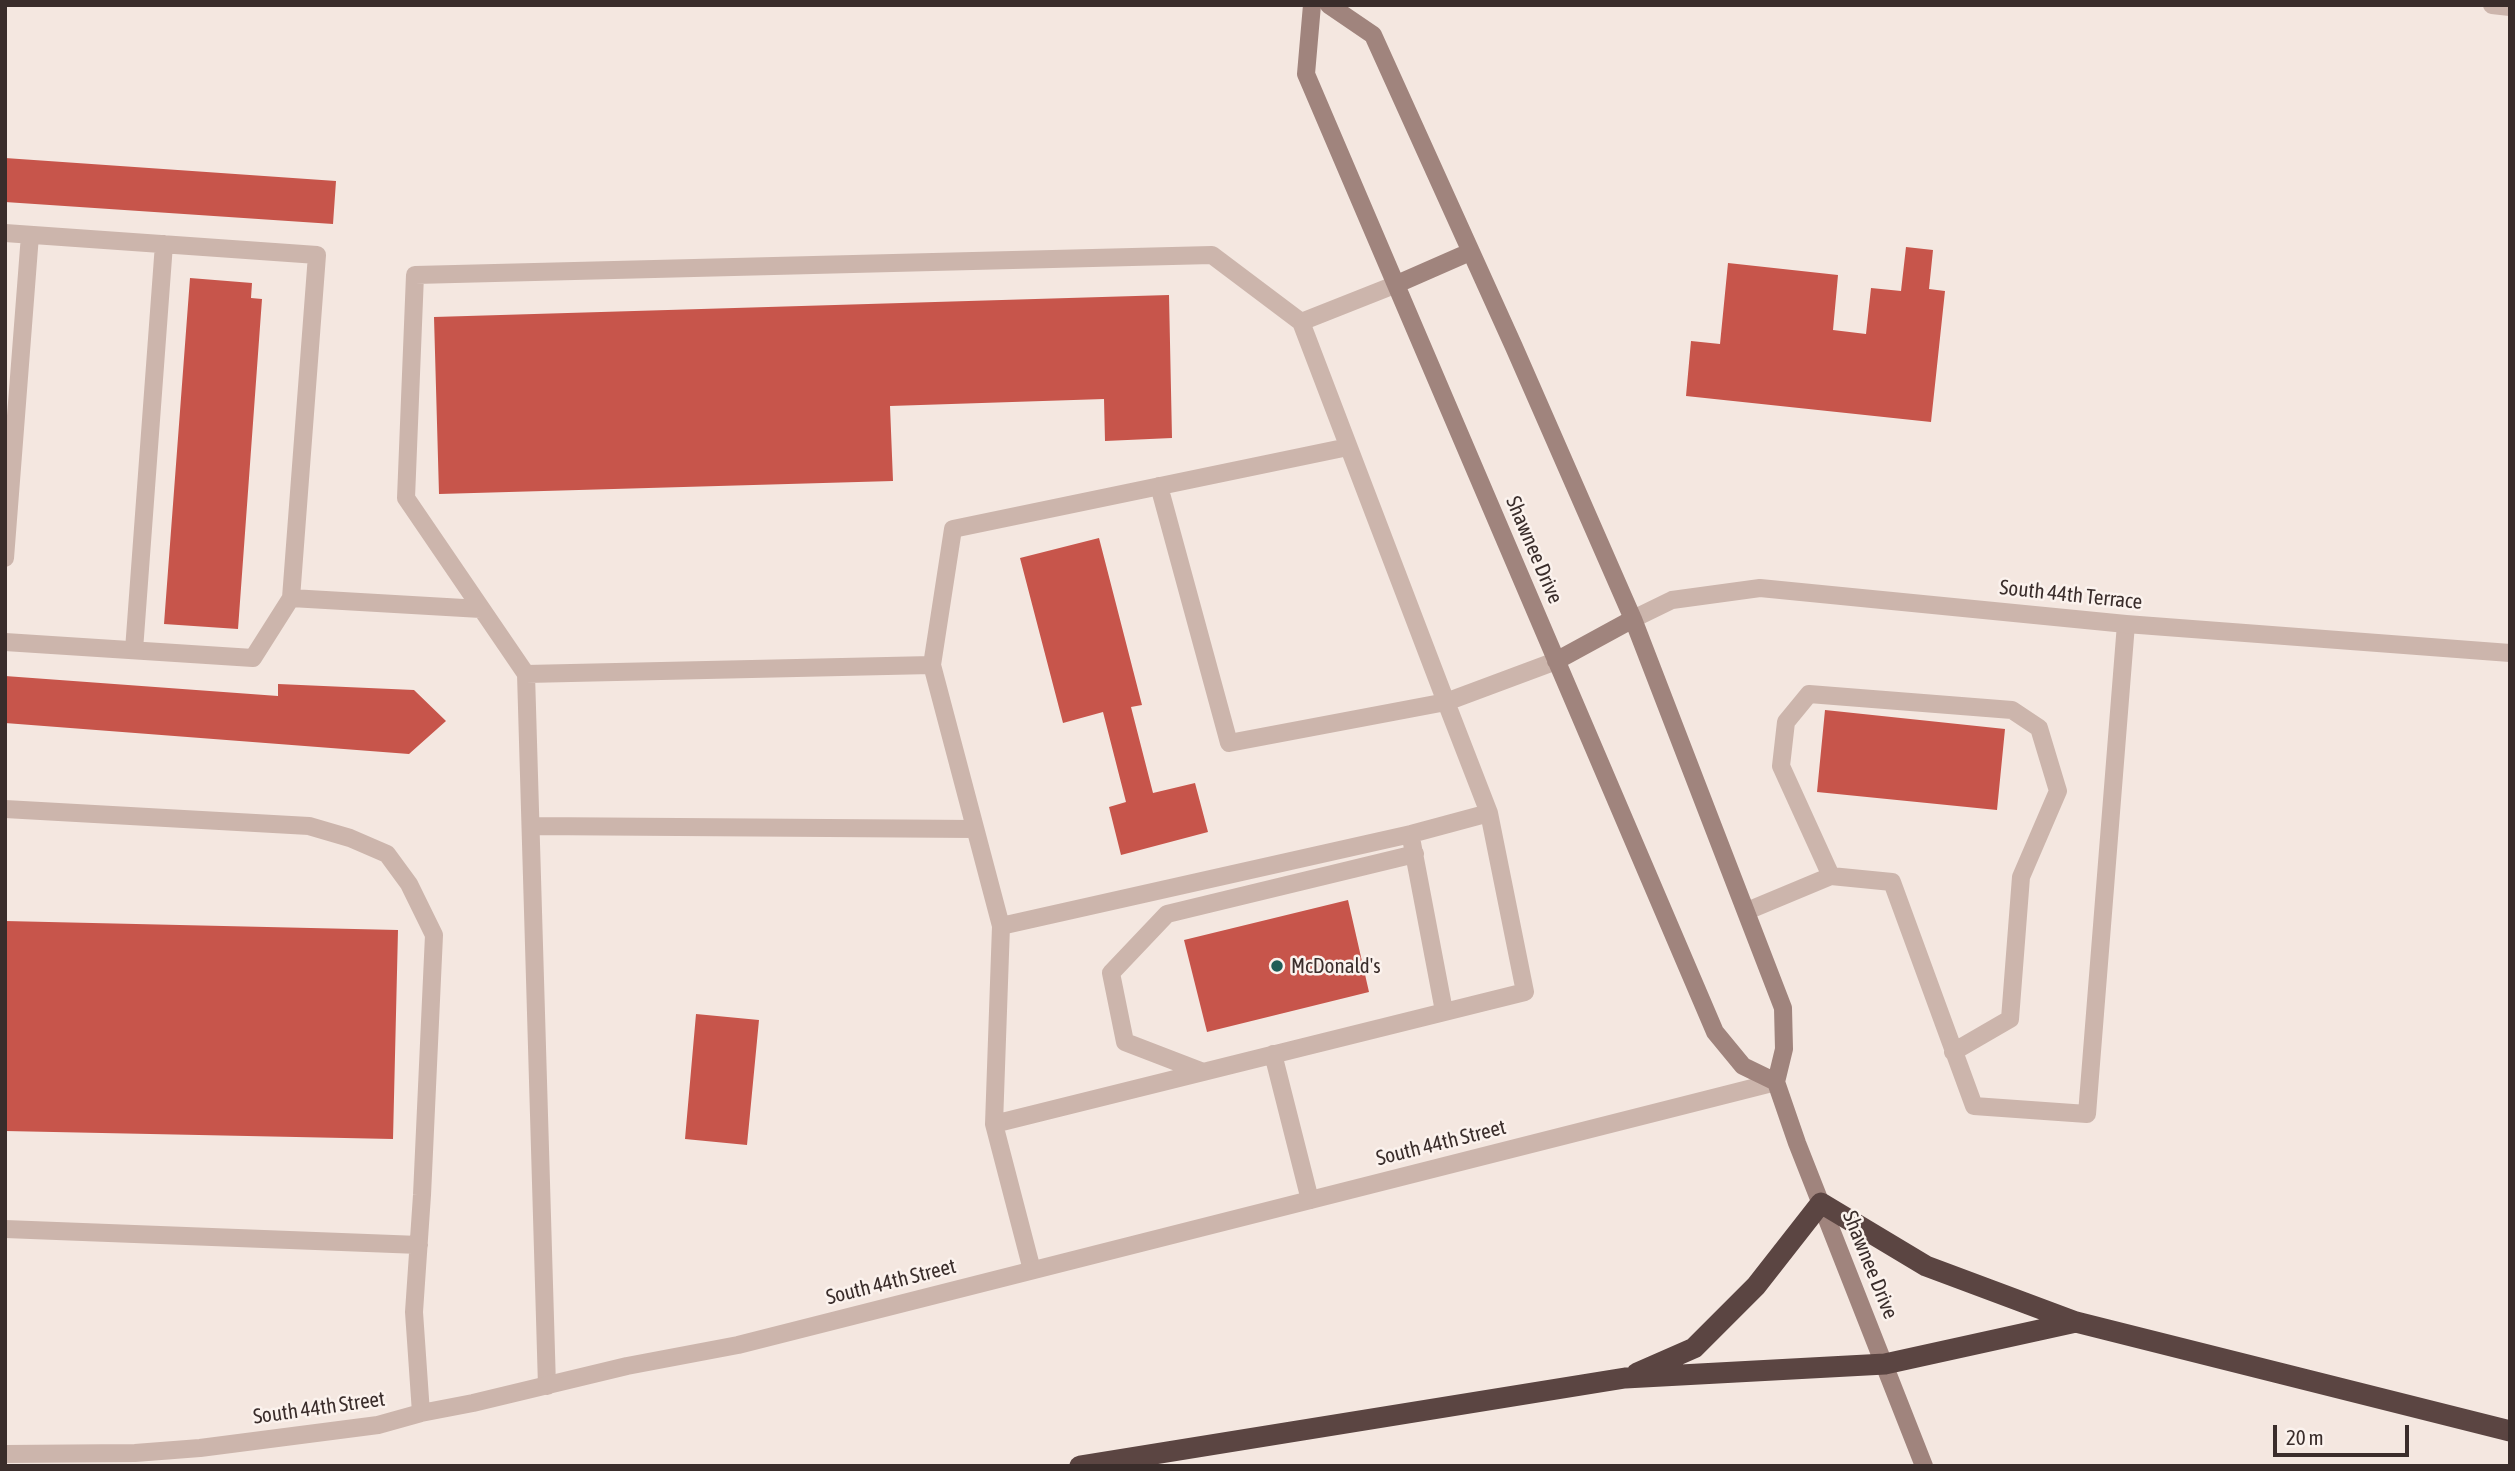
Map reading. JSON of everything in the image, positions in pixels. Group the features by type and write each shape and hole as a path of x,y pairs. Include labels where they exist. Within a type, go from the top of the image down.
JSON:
{"highway":[{"path":"1625,1378 1694,1348 1756,1286 1821,1203 1926,1266 2076,1322 2510,1431"},
{"path":"1080,1466 1625,1378 1885,1364 2076,1322"}],"main road":[{"name":"Shawnee Drive","path":"1312,5 1306,74 1715,1032 1743,1066 1776,1082 1797,1143 1924,1466"},
{"path":"1329,5 1373,35 1514,346 1633,619 1783,1008 1784,1049 1776,1082"},
{"path":"1397,284 1470,252"},
{"path":"1556,662 1633,619"}],"street":[{"path":"2492,5 2510,7"},
{"path":"5,233 317,255 291,598 253,658 5,642"},
{"path":"5,558 30,235"},
{"path":"134,650 164,244"},
{"path":"547,1385 526,674 406,498 415,275 1212,255 1301,322 1489,813 1525,992 994,1124"},
{"path":"1301,322 1397,284"},
{"path":"1032,1270 994,1124 1001,926 932,665 953,529 1348,447"},
{"path":"1159,486 1229,743 1446,702 1556,662"},
{"name":"South 44th Terrace","path":"1633,619 1672,600 1760,588 2126,625 2510,653"},
{"path":"291,598 481,609"},
{"path":"1747,911 1831,876 1892,882 1974,1106 2087,1114 2126,625"},
{"path":"526,674 932,665"},
{"path":"1831,876 1781,766 1786,722 1809,695 2012,710 2039,728 2059,791 2021,877 2010,1019 1953,1052"},
{"path":"5,809 309,826 350,838 387,854 409,884 434,935 414,1312 421,1413"},
{"path":"1001,926 1411,834 1489,813"},
{"path":"531,826 975,829"},
{"path":"1411,834 1444,1011"},
{"path":"1203,1072 1125,1042 1111,973 1167,914 1415,854"},
{"path":"1273,1054 1310,1200"},
{"name":"South 44th Street","path":"5,1454 135,1453 200,1448 378,1425 627,1366 738,1345 1776,1082"},
{"path":"5,1229 419,1245"}],"building":[{"path":"5,158 336,181 333,224 5,202"},
{"path":"1906,247 1933,250 1929,289 1945,291 1931,422 1686,396 1691,341 1720,344 1728,263 1838,275 1833,330 1866,334 1871,288 1901,291"},
{"path":"190,278 252,283 251,298 262,299 238,629 164,624"},
{"path":"1169,295 1172,438 1105,441 1104,399 890,406 893,481 439,494 434,317"},
{"path":"1099,538 1142,705 1131,707 1153,793 1195,783 1208,832 1121,855 1109,807 1126,802 1103,712 1063,723 1020,558"},
{"path":"5,676 278,696 278,684 414,690 446,721 409,754 5,723"},
{"path":"1825,710 2005,729 1997,810 1817,792"},
{"name":"McDonald's","path":"1348,900 1369,992 1207,1032 1184,940"},
{"path":"5,921 398,930 393,1139 5,1131"},
{"path":"696,1014 759,1020 747,1145 685,1139"}],"place":[{"name":"McDonald's","path":"1277,966"}]}
